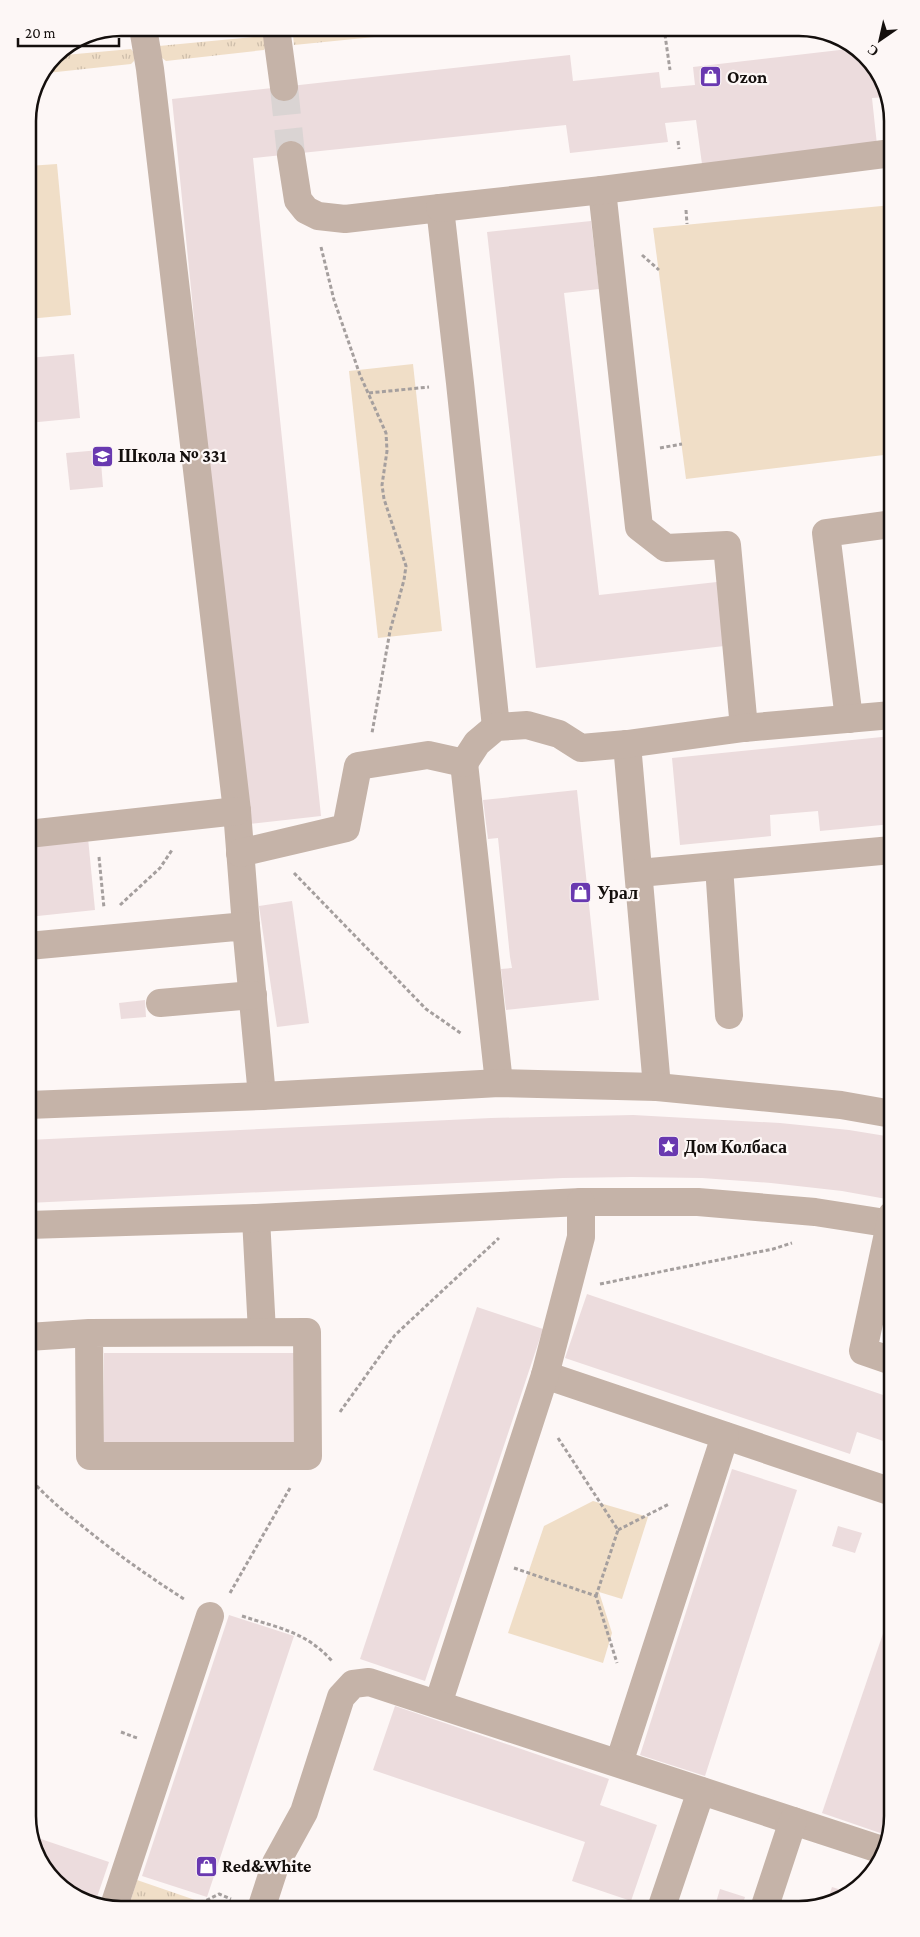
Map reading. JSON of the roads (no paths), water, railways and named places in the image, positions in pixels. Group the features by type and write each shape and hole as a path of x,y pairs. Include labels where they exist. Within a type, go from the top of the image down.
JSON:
{"lane":[{"path":"144,36 150,69 237,812 262,1096"},
{"path":"277,36 284,87"},
{"path":"291,155 298,200 306,210 318,216 345,218 602,190 884,154"},
{"path":"602,190 639,528 666,548 727,545 744,728"},
{"path":"440,208 496,728"},
{"path":"849,719 826,534 884,525"},
{"path":"499,1083 464,763 478,743 496,728 527,725 559,734 581,748 627,744 744,728 884,716"},
{"path":"627,744 657,1087"},
{"path":"240,853 346,828 358,766 428,754 464,763"},
{"path":"36,833 237,812"},
{"path":"639,873 884,851"},
{"path":"719,866 729,1015"},
{"path":"36,944 106,929 246,926"},
{"path":"160,1003 253,995"},
{"path":"36,1105 262,1096 499,1083 657,1087 841,1105 884,1113"},
{"path":"438,1704 545,1375 582,1237 581,1202"},
{"path":"36,1225 256,1218 581,1202 698,1202 884,1220"},
{"path":"256,1218 262,1332"},
{"path":"884,1257 863,1351 884,1358"},
{"path":"36,1336 89,1333 307,1332 308,1456 90,1456 89,1333"},
{"path":"545,1375 884,1489"},
{"path":"619,1763 725,1436"},
{"path":"115,1901 216,1612"},
{"path":"264,1901 276,1863 304,1812 341,1697 353,1684 369,1682 877,1848"},
{"path":"664,1901 701,1791"},
{"path":"767,1901 793,1821"}],"tunnel":[{"path":"284,87 291,155"}],"place":[{"name":"Ozon","path":"711,77"},
{"name":"Школа № 331","path":"102,456"},
{"name":"Урал","path":"581,893"},
{"name":"Дом Колбаса","path":"668,1147"},
{"name":"Red&White","path":"206,1866"}]}
